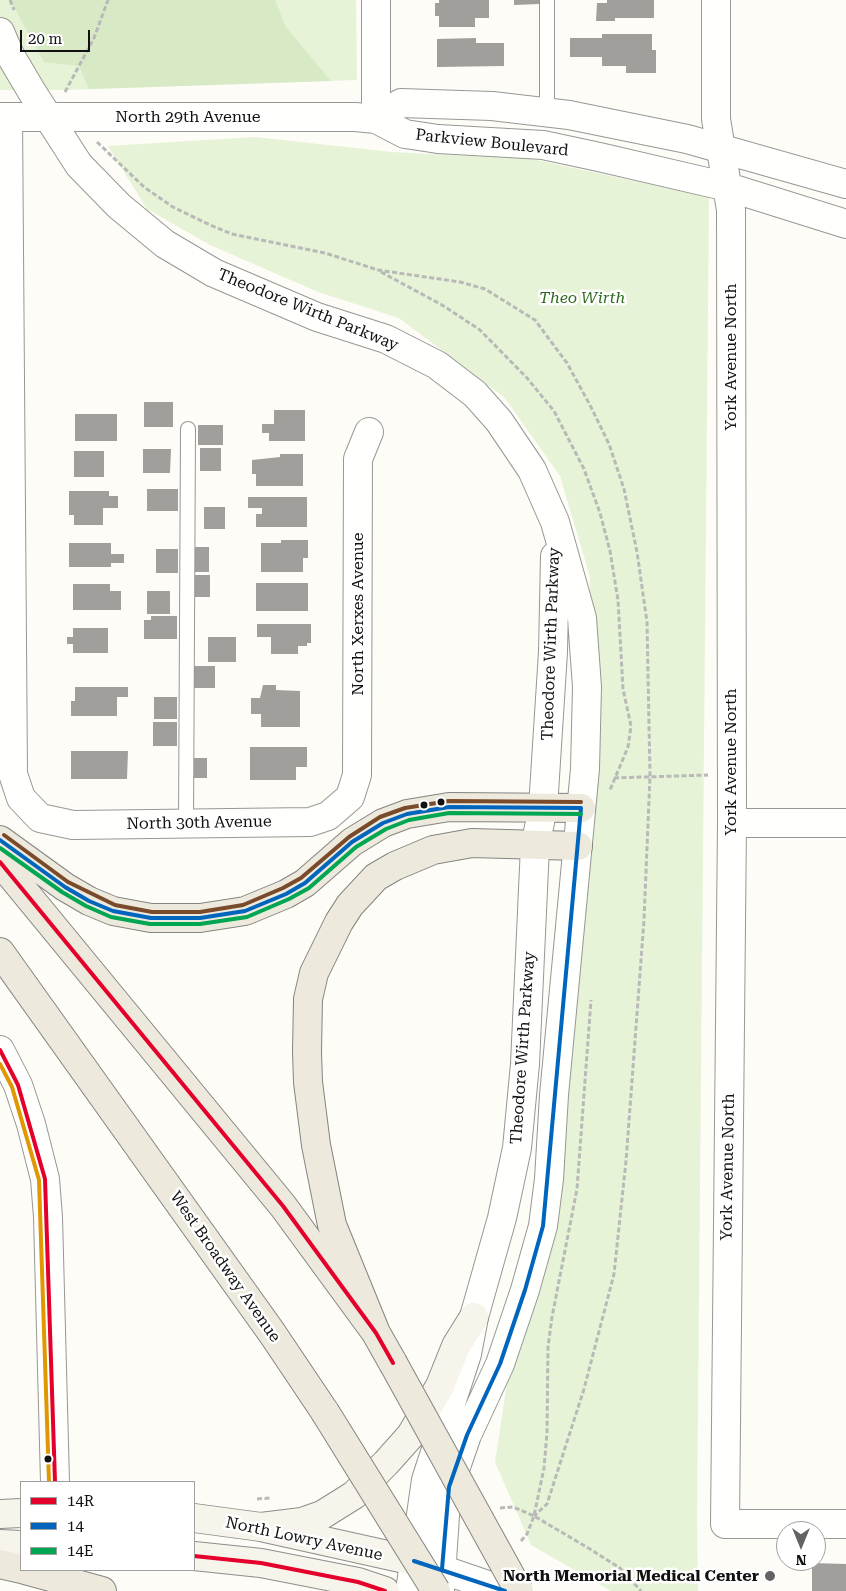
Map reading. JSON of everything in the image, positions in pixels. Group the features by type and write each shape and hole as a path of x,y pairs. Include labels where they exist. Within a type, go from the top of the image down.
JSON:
{"main road":[{"path":"0,840 65,887 89,901 113,911 150,918 200,918 245,911 286,894 305,883 352,842 383,823 407,814 450,807 580,808"},
{"path":"376,1333 332,1224 316,1145 308,1082 307,1052 308,999 314,973 339,922 350,905 376,877 395,866 433,850 472,843 578,846"},
{"path":"0,862 283,1206 376,1333 519,1591"},
{"name":"West Broadway Avenue","path":"0,952 272,1333 440,1584"},
{"path":"261,1527 302,1522 322,1515 354,1496 411,1435 440,1386 456,1346 474,1316"},
{"path":"0,1514 20,1513"},
{"name":"North Lowry Avenue","path":"195,1518 261,1527 414,1561"},
{"path":"0,1544 20,1545"},
{"name":"North Lowry Avenue","path":"195,1556 261,1562 358,1582 385,1591"},
{"path":"0,1564 20,1569"},
{"path":"29,1571 102,1591"}],"street":[{"path":"376,0 376,119"},
{"name":"York Avenue North","path":"716,0 716,119 731,210 732,823 725,1524 846,1524"},
{"name":"Theodore Wirth Parkway","path":"0,32 9,53 47,117 79,165 119,206 165,244 214,273 266,297 317,317 386,339 437,365 475,394 499,422 532,470 555,522 582,618 586,654 585,769 554,1096 549,1179 543,1226 525,1290 500,1364 467,1435 449,1487 440,1584"},
{"name":"Parkview Boulevard","path":"376,119 401,103 492,106 547,112 607,121 687,139 720,150 846,184"},
{"name":"North 29th Avenue","path":"4,117 355,117 376,119"},
{"name":"North 30th Avenue","path":"4,117 13,774 21,798 40,818 73,824 310,822 328,816 350,797"},
{"name":"Parkview Boulevard","path":"376,119 405,134 438,139 544,146 728,187 846,224"},
{"name":"North Xerxes Avenue","path":"350,797 357,776 358,459 369,432"},
{"name":"Theodore Wirth Parkway","path":"410,1591 426,1480 467,1354 474,1316 502,1218 517,1148 525,1064 535,846 543,808 553,652 555,522"},
{"path":"732,823 846,823"},
{"path":"0,1050 18,1085 31,1124 45,1179 48,1217 55,1481"},
{"path":"414,1561 440,1584 505,1591"}],"lane":[{"path":"547,0 547,112"},
{"path":"186,823 188,429"}],"path":[{"path":"63,96 94,38 108,0"},
{"path":"99,144 144,187 174,207 210,225 232,234 325,254 378,270"},
{"path":"614,778 732,775"},
{"path":"252,1500 276,1497"},
{"path":"494,1508 512,1507 534,1516 620,1568 641,1591"}],"green space":[{"path":"0,0 356,0 357,80 68,90 0,90"},
{"path":"10,0 275,0 286,27 331,81 89,89 79,66 44,62"},
{"name":"Theo Wirth","path":"255,137 392,152 531,159 709,197 697,1516 698,1591 611,1591 531,1545 495,1462 598,789 587,687 590,577 560,476 504,397 399,318 318,292 210,245 147,209 108,146"}],"building":[{"path":"439,0 489,0 489,18 475,18 475,27 439,27 439,16 435,16 435,3 439,3"},
{"path":"514,0 539,0 539,4 514,5"},
{"path":"607,0 654,0 654,18 615,18 615,21 596,21 597,3 607,3"},
{"path":"602,34 652,34 652,50 656,50 656,73 626,73 626,66 602,66 602,57 570,57 570,38 602,38"},
{"path":"476,38 476,43 504,43 504,66 437,67 437,39"},
{"path":"144,402 173,402 173,427 144,427"},
{"path":"274,410 305,410 305,441 269,441 269,433 262,433 262,424 274,424"},
{"path":"75,414 117,414 117,441 75,441"},
{"path":"198,425 223,425 223,445 198,445"},
{"path":"200,448 221,448 221,471 200,471"},
{"path":"143,449 171,449 170,473 143,473"},
{"path":"74,451 104,451 104,477 74,477"},
{"path":"280,454 303,454 303,486 256,486 256,474 252,474 252,460 280,457"},
{"path":"147,489 178,489 178,511 147,511"},
{"path":"69,491 109,491 109,496 118,496 118,508 103,508 103,525 74,525 74,515 69,515"},
{"path":"248,497 307,497 307,527 256,527 256,514 262,514 262,508 248,508"},
{"path":"204,507 225,507 225,529 204,529"},
{"path":"281,540 308,540 308,558 303,558 303,572 261,572 261,543 281,543"},
{"path":"69,543 111,543 111,554 124,554 124,563 111,563 111,567 69,567"},
{"path":"194,547 209,547 209,572 194,572"},
{"path":"156,549 178,549 178,573 156,573"},
{"path":"193,575 210,575 210,597 193,597"},
{"path":"256,583 308,583 308,611 256,611"},
{"path":"73,584 110,584 110,591 121,591 121,610 73,610"},
{"path":"147,591 170,591 170,614 147,614"},
{"path":"151,616 177,616 177,639 144,639 144,620 151,620"},
{"path":"257,624 311,624 311,643 307,643 307,646 298,646 298,654 271,654 271,637 257,637"},
{"path":"73,628 108,628 108,653 73,653 73,644 67,644 67,637 73,637"},
{"path":"208,637 236,637 236,662 208,662"},
{"path":"193,666 215,666 215,688 193,688"},
{"path":"263,685 276,685 276,690 300,691 300,727 261,727 261,714 251,714 251,698 260,698"},
{"path":"75,687 128,687 128,697 117,697 117,716 71,716 71,701 75,701"},
{"path":"154,697 177,697 177,719 154,719"},
{"path":"153,722 177,722 177,746 153,746"},
{"path":"250,747 307,747 307,767 296,767 296,780 250,780"},
{"path":"71,751 128,751 127,779 71,779"},
{"path":"193,758 207,758 207,778 193,778"},
{"path":"826,1563 846,1564 846,1591 812,1591 812,1571 826,1571"}],"transit line":[{"path":"4,835 68,882 115,905 152,912 200,912 243,905 283,888 301,878 349,837 380,817 405,808 449,801 581,802"},
{"name":"14","path":"0,840 65,887 89,901 113,911 151,918 200,918 245,911 286,894 305,883 352,842 383,823 407,814 449,807 581,808 543,1226 525,1290 500,1364 467,1435 449,1487 442,1569"},
{"name":"14E","path":"0,848 62,892 86,906 111,917 150,924 200,924 247,917 289,899 309,888 356,847 386,829 409,820 449,813 581,814"},
{"name":"14R","path":"0,862 283,1206 376,1333 393,1363"},
{"name":"14R","path":"0,1050 18,1085 45,1179 55,1481"},
{"path":"0,1064 12,1087 39,1180 49,1481"},
{"name":"14R","path":"195,1556 261,1563 358,1582 385,1591"},
{"name":"14","path":"414,1561 505,1591"}],"place":[{"name":"North Memorial Medical Center","path":"770,1576"}]}
